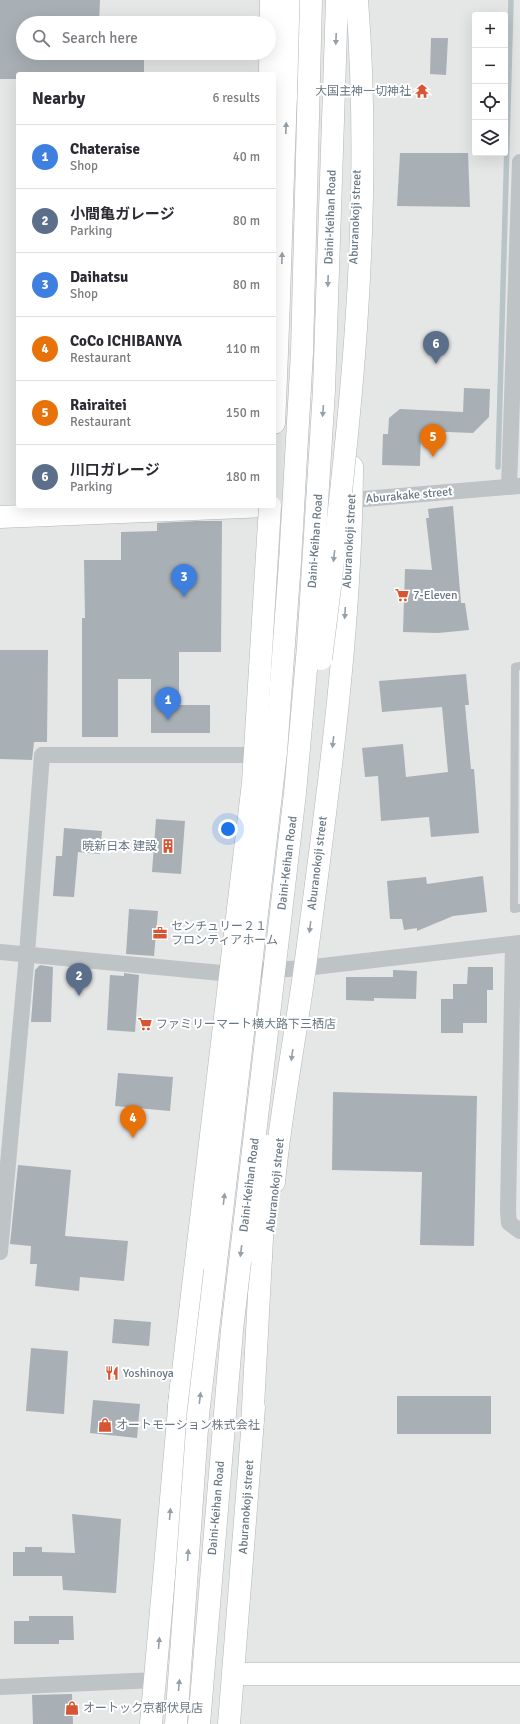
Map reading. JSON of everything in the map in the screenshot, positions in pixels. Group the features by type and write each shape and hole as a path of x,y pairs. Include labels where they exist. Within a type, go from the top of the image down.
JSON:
{"main road":[{"path":"271,0 271,16"},
{"path":"276,384 291,0"},
{"name":"Daini-Keihan Road","path":"176,1724 198,1415 276,752 290,562 302,352 311,0"},
{"name":"Daini-Keihan Road","path":"199,1724 232,1330 295,793 308,647 324,390 337,0"},
{"path":"252,1426 272,1065 335,545 358,310 363,175 358,0"},
{"name":"Aburanokoji street","path":"229,1724 252,1426 276,1163 305,968 343,658 352,500 353,270 364,0"},
{"path":"270,60 270,72"},
{"name":"Aburakake street","path":"276,505 352,500"},
{"path":"0,517 214,508"},
{"path":"151,1724 179,1406 221,973 247,755 262,508"},
{"path":"179,1406 253,783 270,508"},
{"path":"234,1674 520,1674"}],"street":[{"path":"514,486 520,162"},
{"name":"Aburakake street","path":"352,500 514,486"},
{"path":"0,1252 27,954 42,755 247,755"},
{"path":"0,952 221,973 305,968 516,943 508,1211 509,1223 520,1231"},
{"path":"0,1687 156,1680"}],"lane":[{"path":"520,666 515,668 514,909 520,908"}],"shaded area":[{"path":"0,0 520,0 520,1724 0,1724"}],"building":[{"path":"0,0 100,0 99,16 16,16 16,60 144,60 144,72 16,72 16,79 0,79"},
{"path":"431,38 448,38 446,75 430,74"},
{"path":"400,153 468,153 470,207 397,206"},
{"path":"464,388 490,389 489,417 473,433 421,431 420,466 382,465 383,434 388,434 389,418 400,409 463,412"},
{"path":"453,506 461,603 465,603 469,630 438,633 403,632 405,569 432,570 426,518 429,518 428,509"},
{"path":"222,521 221,652 179,652 179,705 210,705 210,733 151,733 151,679 118,679 118,737 82,737 82,618 85,618 84,560 121,560 121,532 157,531 157,523"},
{"path":"0,650 48,650 47,742 34,742 32,760 0,759"},
{"path":"466,674 469,705 465,705 471,769 474,769 479,833 431,837 429,817 381,821 378,776 365,777 362,748 403,744 406,777 448,772 442,707 382,712 379,681"},
{"name":"暁新日本 建設","path":"156,819 185,821 181,874 152,872"},
{"path":"64,828 102,831 100,854 78,852 74,897 53,896 56,856 62,856"},
{"path":"483,876 487,912 453,916 417,931 417,928 404,930 402,919 390,919 387,881 426,877 427,884"},
{"path":"129,909 158,911 154,956 126,954"},
{"path":"40,965 53,967 51,1022 31,1022 35,970"},
{"path":"468,967 493,967 493,990 487,990 487,1023 463,1023 463,1033 441,1033 441,999 453,999 453,984 467,984"},
{"path":"393,970 417,971 416,999 374,998 374,1001 346,1000 346,977 393,977"},
{"path":"124,973 139,975 135,1032 107,1030 110,975 124,976"},
{"path":"118,1073 173,1077 170,1111 115,1106"},
{"path":"333,1092 477,1096 474,1246 420,1245 422,1172 332,1170"},
{"path":"18,1165 71,1170 65,1236 128,1241 124,1281 80,1277 79,1291 35,1286 37,1264 30,1264 31,1246 10,1244"},
{"path":"114,1319 151,1322 149,1346 112,1343"},
{"path":"31,1348 68,1351 64,1414 26,1411"},
{"path":"397,1396 491,1396 491,1434 397,1434"},
{"name":"オートモーション株式会社","path":"93,1400 140,1404 137,1438 90,1433"},
{"path":"72,1514 121,1519 116,1593 63,1590 62,1576 13,1576 13,1552 25,1552 25,1547 42,1547 42,1552 75,1553"},
{"path":"29,1616 73,1616 74,1640 59,1640 59,1644 14,1644 14,1621 29,1621"},
{"path":"72,1694 73,1724 33,1724 32,1695"}],"waterway":[{"path":"498,467 511,0"}],"place":[{"name":"大国主神一切神社","path":"422,91"},
{"name":"川口ガレージ","path":"436,364"},
{"name":"Rairaitei","path":"433,457"},
{"name":"7-Eleven","path":"402,595"},
{"name":"Daihatsu","path":"184,597"},
{"name":"Chateraise","path":"168,720"},
{"name":"暁新日本 建設","path":"168,846"},
{"name":"センチュリー２１ フロンティアホーム","path":"160,933"},
{"name":"小間亀ガレージ","path":"79,996"},
{"name":"ファミリーマート横大路下三栖店","path":"145,1024"},
{"name":"CoCo ICHIBANYA","path":"133,1138"},
{"name":"Yoshinoya","path":"112,1373"},
{"name":"オートモーション株式会社","path":"105,1425"},
{"name":"オートック京都伏見店","path":"72,1708"}]}
